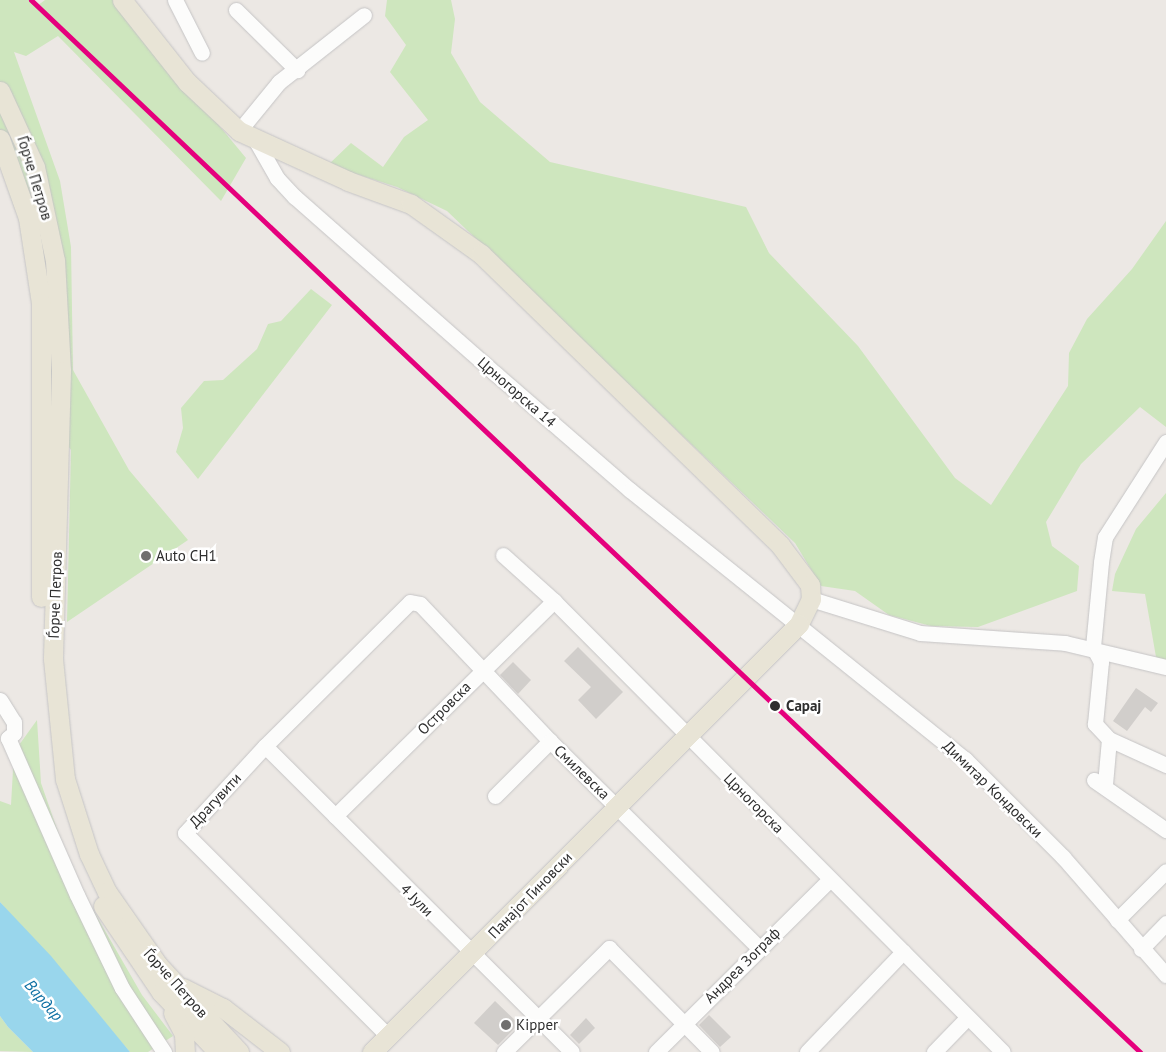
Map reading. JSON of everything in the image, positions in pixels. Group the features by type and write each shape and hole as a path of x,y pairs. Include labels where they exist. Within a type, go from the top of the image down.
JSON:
{"main road":[{"path":"122,0 186,82 239,131 256,141 411,204 443,222 780,544 807,578 811,599"},
{"name":"Ѓорче Петров","path":"0,91 35,167 55,260 61,371 53,659 65,779 89,854 107,892 169,989"},
{"name":"Ѓорче Петров","path":"0,139 28,218 41,303 42,680 52,771 71,840 91,885 169,989 222,1049"},
{"name":"Панајот Гиновски","path":"372,1052 472,955 617,806 799,624 811,599"},
{"path":"169,989 184,1034 185,1052"},
{"path":"169,989 223,1008 280,1052"}],"street":[{"path":"175,0 202,53"},
{"path":"236,10 297,70"},
{"path":"239,131 279,82 297,70 364,15"},
{"name":"Црногорска 14","path":"256,141 277,178 313,213 630,490 799,624"},
{"path":"1166,442 1106,537 1093,647 1102,662 1096,724 1109,739 1166,765"},
{"name":"Црногорска","path":"503,555 554,601 967,1018 1004,1052"},
{"path":"811,599 920,633 1093,647 1166,668"},
{"name":"Островска","path":"335,816 554,601"},
{"name":"Смилевска","path":"406,607 410,602 420,604 550,741 759,948"},
{"name":"Драгувити","path":"388,1036 185,833 265,746 406,607"},
{"name":"Димитар Кондовски","path":"799,624 965,759 1063,857 1166,976"},
{"path":"0,700 14,722 14,733 4,732"},
{"path":"4,732 122,988 164,1052"},
{"path":"1109,739 1099,782 1166,830"},
{"path":"495,796 550,741"},
{"name":"4 Јули","path":"265,746 472,955 572,1052"},
{"path":"1117,920 1166,871"},
{"name":"Андреа Зограф","path":"656,1052 830,878"},
{"path":"1141,949 1166,923"},
{"path":"504,1052 609,948 712,1052"},
{"path":"807,1052 903,952"},
{"path":"934,1052 967,1018"}],"green space":[{"path":"0,0 31,0 37,6 45,0 115,0 246,158 221,201 58,36 26,56 14,52 60,181 71,247 73,370 129,470 188,540 67,622 71,450 64,440 37,451 33,288 22,229 0,165"},
{"path":"387,0 451,0 455,19 451,53 480,102 550,162 746,207 769,253 858,346 955,478 991,505 1068,386 1069,353 1087,319 1132,269 1166,221 1166,427 1140,407 1081,464 1046,522 1052,546 1079,566 1077,591 978,627 931,626 889,615 855,591 821,586 795,543 447,211 397,187 328,165 351,143 383,167 404,137 428,120 390,72 406,45 385,16"},
{"path":"311,289 332,305 198,479 176,452 183,428 181,408 204,381 223,380 257,349 268,324 281,321"},
{"path":"1166,493 1166,662 1156,657 1145,594 1112,591 1115,574 1136,529"},
{"path":"37,720 41,783 73,875 142,995 173,1036 148,1052 130,1052 0,902 0,801 11,805 14,752"},
{"path":"0,1016 8,1027 33,1052 0,1051"}],"water":[{"name":"Вардар","path":"0,902 51,956 130,1052 33,1052 8,1027 0,1016"}],"building":[{"path":"578,647 623,692 596,719 578,700 591,687 564,661"},
{"path":"513,662 531,680 518,694 500,675"},
{"path":"1136,688 1158,703 1151,712 1145,707 1127,731 1113,721"},
{"path":"495,1001 519,1024 498,1045 474,1023"},
{"path":"709,1015 731,1037 720,1047 699,1025"},
{"path":"586,1018 595,1028 579,1044 570,1035"}],"transit line":[{"path":"31,0 1140,1052"}],"place":[{"name":"Auto CH1","path":"146,556"},
{"name":"Сарај","path":"775,706"},
{"name":"Kipper","path":"506,1025"}]}
